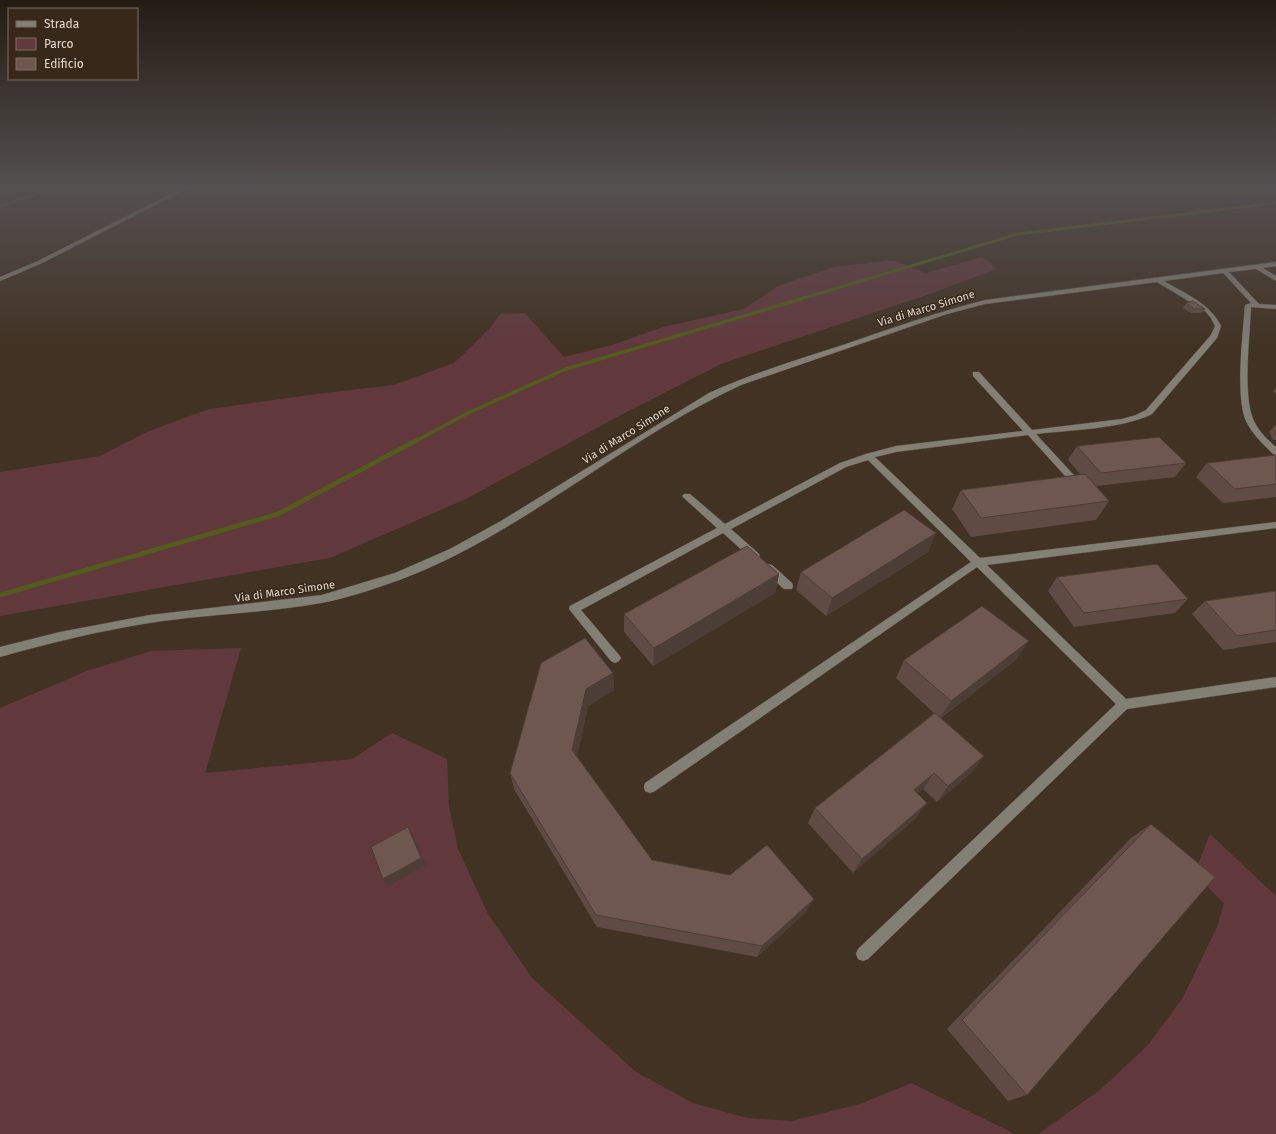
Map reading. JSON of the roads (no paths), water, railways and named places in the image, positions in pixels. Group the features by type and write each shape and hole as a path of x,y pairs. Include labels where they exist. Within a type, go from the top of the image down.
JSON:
{"street":[{"path":"0,279 81,241"},
{"name":"Via di Marco Simone","path":"0,652 102,627 150,619 304,602 374,585 428,564 476,539 712,395 738,383 945,312 985,302 1157,278 1274,265"},
{"path":"1256,266 1276,279"},
{"path":"1224,270 1257,306"},
{"path":"615,658 574,609 843,465 868,456 896,449 1122,421 1143,416 1152,408 1214,336 1218,326 1214,317 1157,278"},
{"path":"1276,307 1248,305 1244,386 1245,408 1254,430 1276,452"},
{"path":"976,374 1086,494"},
{"path":"868,456 1124,704"},
{"path":"687,496 788,586"},
{"path":"650,787 978,562 1276,525"},
{"path":"863,954 1124,704 1276,682"}],"waterway":[{"path":"797,300 995,241"},
{"path":"416,441 468,413 566,369 801,299"},
{"path":"0,595 278,514 417,440"}]}
